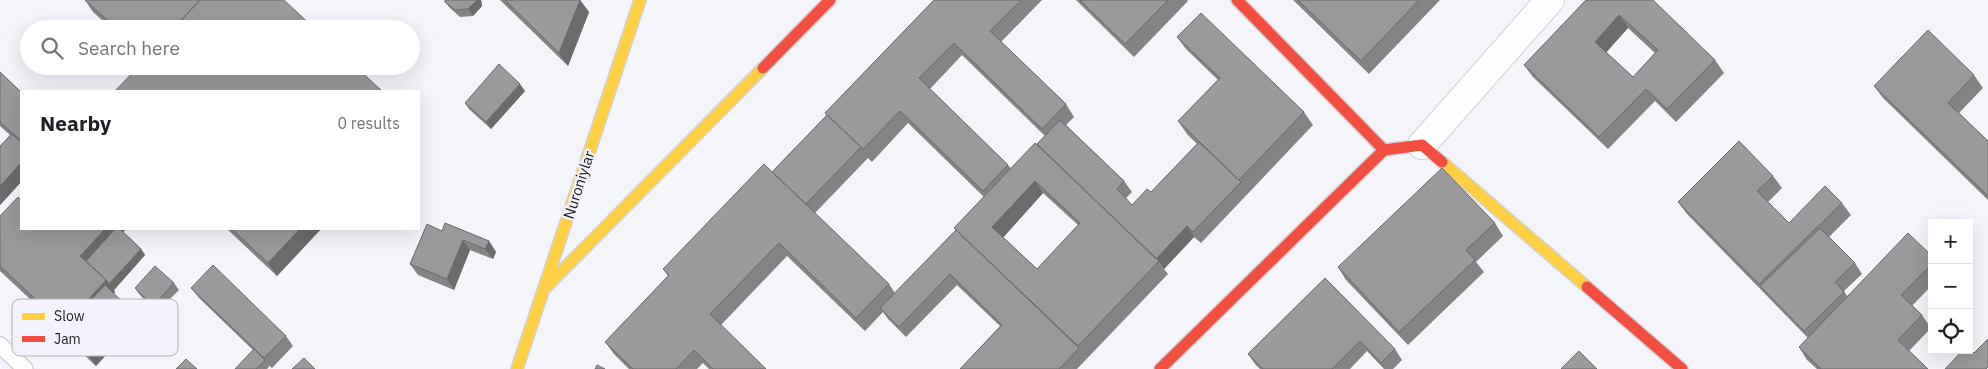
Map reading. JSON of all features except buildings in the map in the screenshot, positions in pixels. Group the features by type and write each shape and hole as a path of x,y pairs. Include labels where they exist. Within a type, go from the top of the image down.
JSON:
{"street":[{"name":"Nuroniylar","path":"517,369 640,0"},
{"path":"545,288 830,0"},
{"path":"1237,0 1384,150"},
{"path":"1160,369 1384,150 1422,145 1550,0"},
{"path":"1422,145 1682,369"}],"lane":[{"path":"0,345 25,369"}],"traffic: slow":[{"path":"517,369 640,0"},
{"path":"545,288 763,68"},
{"path":"1442,162 1587,287"}],"traffic: jam":[{"path":"763,68 830,0"},
{"path":"1237,0 1384,150 1422,145 1442,162"},
{"path":"1160,369 1384,150"},
{"path":"1587,287 1682,369"}]}
